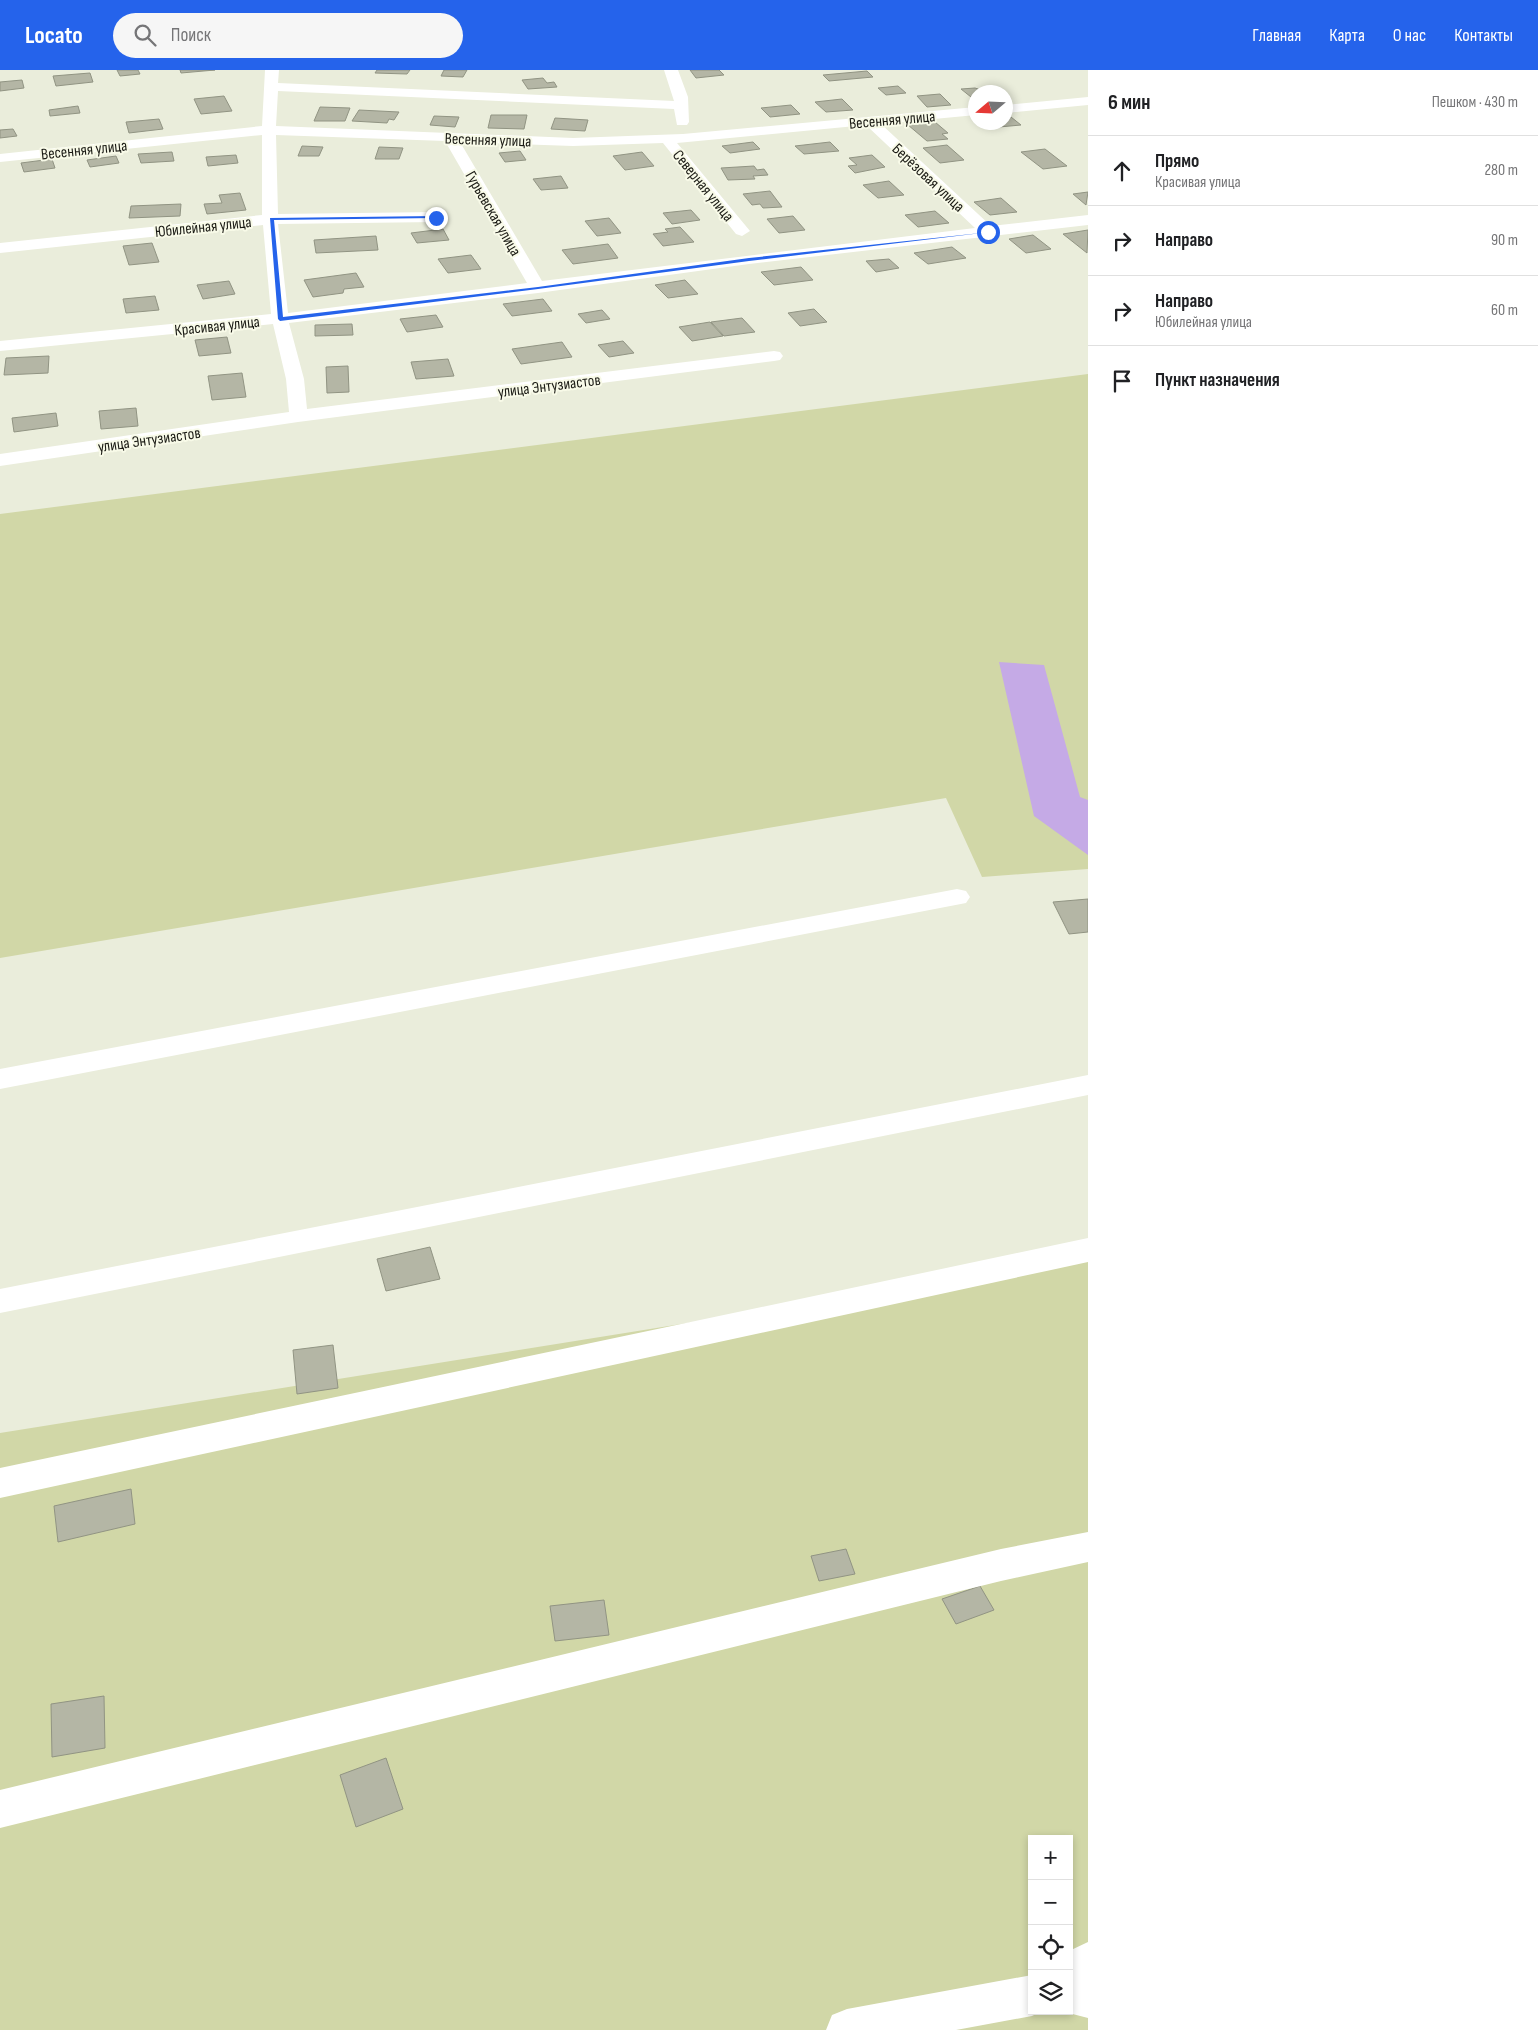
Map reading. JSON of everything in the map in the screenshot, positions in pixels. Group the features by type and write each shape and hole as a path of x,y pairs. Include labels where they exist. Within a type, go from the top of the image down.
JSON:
{"street":[{"path":"272,70 269,130 271,219 280,319 300,400 298,416"},
{"path":"671,70 682,97 683,138"},
{"path":"271,87 681,105"},
{"path":"1013,107 1088,101"},
{"name":"Весенняя улица","path":"0,158 269,130 573,142 683,138 968,112"},
{"name":"Берёзовая улица","path":"870,121 988,232"},
{"name":"Гурьевская улица","path":"450,137 538,288"},
{"name":"Северная улица","path":"666,138 742,231"},
{"name":"Юбилейная улица","path":"0,248 271,219 436,218"},
{"name":"Красивая улица","path":"0,346 280,319 538,288 749,259 1088,220"},
{"name":"улица Энтузиастов","path":"0,460 228,428 298,416 774,356"},
{"path":"0,1079 956,897"},
{"path":"0,1301 1088,1085"},
{"path":"0,1483 1088,1250"},
{"path":"0,1809 1001,1565 1088,1547"},
{"path":"1073,1973 1088,1962"},
{"path":"1073,1995 1088,1997"},
{"path":"847,2030 1028,1996"}],"green space":[{"path":"1088,374 1088,869 982,877 946,798 0,958 0,514"},
{"path":"1088,1259 1088,2030 0,2030 0,1433"}],"shaded area":[{"path":"999,662 1044,665 1080,797 1088,800 1088,855 1034,816"}],"building":[{"path":"117,70 138,70 140,74 120,76"},
{"path":"180,70 215,70 181,73"},
{"path":"377,70 410,70 407,74 375,73"},
{"path":"444,70 467,70 463,77 441,76"},
{"path":"690,70 719,70 724,75 696,78"},
{"path":"867,71 873,77 829,81 823,75"},
{"path":"90,73 93,82 56,86 53,76"},
{"path":"543,78 547,83 554,82 557,87 528,89 522,80"},
{"path":"22,80 24,88 0,91 0,82"},
{"path":"898,86 906,93 886,95 878,88"},
{"path":"968,88 968,95 961,89"},
{"path":"940,94 951,105 927,107 917,96"},
{"path":"224,96 232,111 201,114 194,99"},
{"path":"842,99 853,110 826,112 815,102"},
{"path":"791,105 800,114 770,117 761,108"},
{"path":"78,106 80,113 50,116 49,110"},
{"path":"320,107 350,108 345,121 314,121"},
{"path":"359,110 399,112 394,120 389,119 387,123 352,121"},
{"path":"491,115 527,115 524,129 488,128"},
{"path":"434,116 459,117 455,127 430,125"},
{"path":"555,118 588,120 585,131 551,129"},
{"path":"159,119 163,129 129,133 126,122"},
{"path":"1013,119 1021,125 1013,126"},
{"path":"935,122 948,133 942,134 948,139 927,141 908,125"},
{"path":"13,129 17,136 0,138 0,130"},
{"path":"753,142 760,149 730,153 722,146"},
{"path":"830,142 839,151 804,154 795,146"},
{"path":"947,145 964,160 940,163 923,148"},
{"path":"302,146 323,147 319,156 298,156"},
{"path":"379,147 403,148 399,159 375,159"},
{"path":"1045,149 1067,166 1043,169 1021,152"},
{"path":"520,151 526,160 505,162 499,153"},
{"path":"172,152 174,161 141,163 138,154"},
{"path":"642,152 654,166 625,170 613,156"},
{"path":"236,155 238,163 208,166 206,157"},
{"path":"872,155 885,167 855,173 848,166 857,165 849,158"},
{"path":"116,156 119,163 90,167 87,160"},
{"path":"52,159 55,168 24,172 21,163"},
{"path":"754,166 757,170 764,169 768,175 753,176 755,179 728,180 721,168"},
{"path":"561,176 568,188 541,190 533,179"},
{"path":"889,181 904,195 878,198 863,185"},
{"path":"770,191 782,207 763,208 760,204 752,205 743,194"},
{"path":"1088,192 1086,205 1073,194"},
{"path":"240,193 246,210 207,214 204,204 222,203 219,195"},
{"path":"1001,198 1017,212 990,215 974,202"},
{"path":"181,204 180,216 129,218 131,206"},
{"path":"691,210 700,220 672,224 663,213"},
{"path":"935,211 949,223 918,227 905,215"},
{"path":"793,216 805,230 779,233 767,219"},
{"path":"609,218 621,233 597,236 585,221"},
{"path":"680,227 694,242 663,246 653,234 668,232 665,229"},
{"path":"443,229 449,240 417,243 411,233"},
{"path":"1088,230 1087,253 1063,234"},
{"path":"1033,235 1051,249 1026,253 1009,239"},
{"path":"376,236 378,250 316,253 314,240"},
{"path":"152,243 159,262 129,265 123,246"},
{"path":"608,244 618,258 573,264 562,250"},
{"path":"952,247 966,258 928,264 914,253"},
{"path":"471,255 481,269 448,273 438,259"},
{"path":"889,259 899,268 876,272 866,261"},
{"path":"801,267 813,280 774,285 761,272"},
{"path":"356,273 364,287 344,289 343,293 313,297 304,280"},
{"path":"685,280 698,294 668,298 655,285"},
{"path":"229,281 235,294 203,299 197,285"},
{"path":"155,296 159,310 126,313 123,299"},
{"path":"543,299 552,311 512,316 503,304"},
{"path":"814,309 827,322 800,326 788,313"},
{"path":"602,310 610,319 586,323 578,314"},
{"path":"436,315 443,327 407,332 400,319"},
{"path":"742,318 755,332 724,336 711,322"},
{"path":"710,322 723,336 692,341 679,327"},
{"path":"352,324 353,335 315,336 315,325"},
{"path":"227,337 231,353 199,356 195,340"},
{"path":"623,341 634,353 609,357 598,345"},
{"path":"562,342 572,357 521,364 512,349"},
{"path":"49,356 48,373 4,375 6,358"},
{"path":"448,359 454,376 416,379 411,362"},
{"path":"348,366 349,392 327,393 326,367"},
{"path":"242,373 246,397 212,400 208,376"},
{"path":"136,408 138,426 101,429 99,411"},
{"path":"56,413 58,426 14,432 12,418"},
{"path":"1088,899 1088,932 1069,934 1053,902"},
{"path":"430,1247 440,1279 386,1291 377,1259"},
{"path":"333,1345 338,1388 297,1394 293,1350"},
{"path":"131,1489 135,1524 58,1542 54,1506"},
{"path":"846,1549 855,1574 819,1581 811,1556"},
{"path":"980,1586 994,1610 956,1624 942,1599"},
{"path":"604,1600 609,1635 555,1641 550,1606"},
{"path":"104,1696 105,1748 52,1757 51,1704"},
{"path":"386,1758 403,1809 356,1827 340,1775"}],"route":[{"path":"436,218 271,219 280,319 538,288 749,259 988,232"}]}
